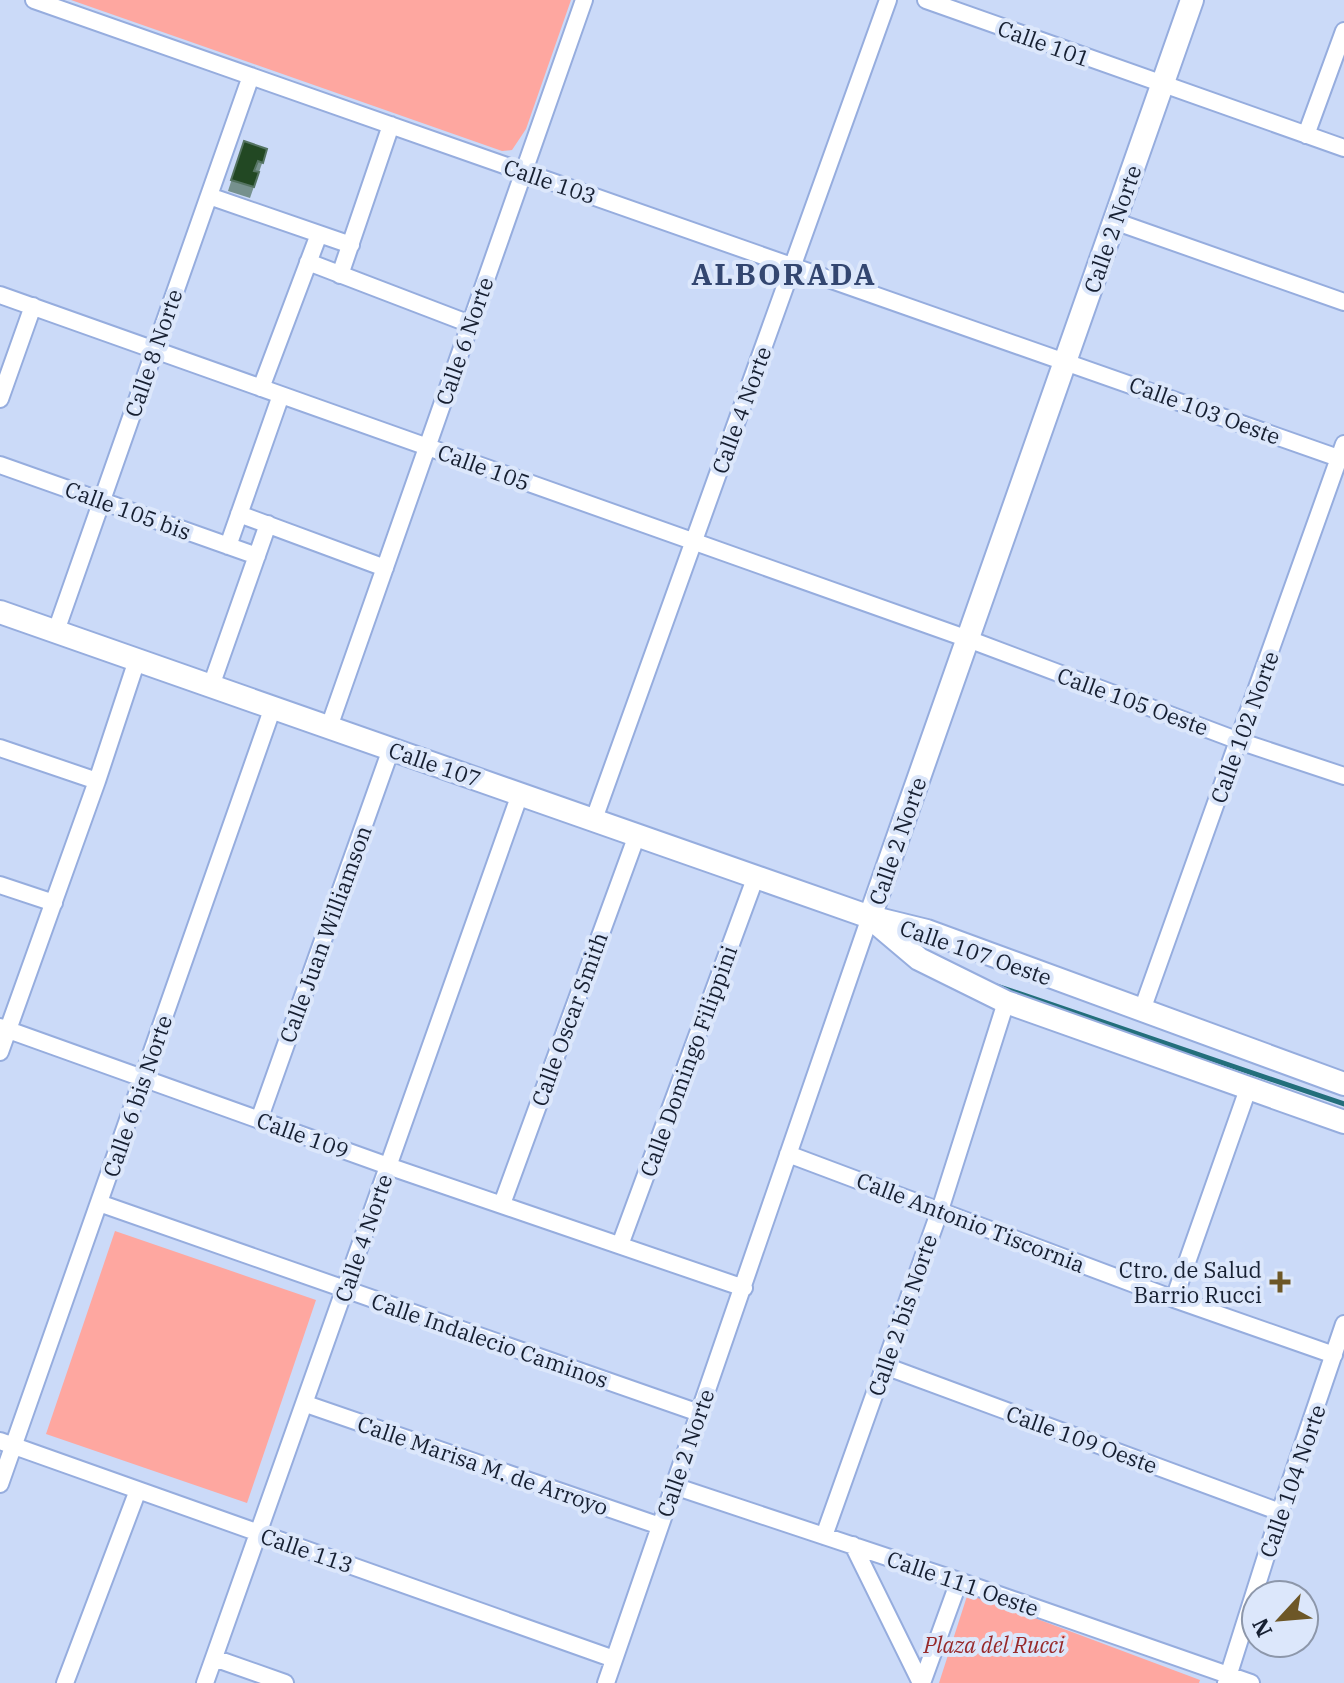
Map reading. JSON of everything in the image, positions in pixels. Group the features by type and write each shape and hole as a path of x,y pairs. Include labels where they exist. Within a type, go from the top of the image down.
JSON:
{"street":[{"name":"Calle 103","path":"34,0 1066,360"},
{"name":"Calle 6 Norte","path":"329,727 584,0"},
{"name":"Calle 4 Norte","path":"594,819 888,0"},
{"name":"Calle 101","path":"926,0 1344,148"},
{"name":"Calle 2 Norte","path":"606,1683 870,917 1192,0"},
{"path":"1306,135 1344,31"},
{"name":"Calle 8 Norte","path":"56,631 251,76"},
{"path":"340,275 391,125"},
{"path":"209,196 351,245"},
{"path":"1114,221 1344,302"},
{"path":"261,388 319,234"},
{"path":"308,262 470,324"},
{"name":"Calle 105","path":"0,295 968,639"},
{"path":"0,399 33,306"},
{"name":"Calle 103 Oeste","path":"1066,360 1342,454"},
{"path":"228,546 281,395"},
{"name":"Calle 102 Norte","path":"1142,1010 1342,454"},
{"name":"Calle 105 bis","path":"0,465 257,556"},
{"path":"239,514 385,568"},
{"path":"211,686 268,524"},
{"name":"Calle 107","path":"0,612 870,917"},
{"name":"Calle 105 Oeste","path":"968,639 1239,741 1344,776"},
{"path":"0,1052 4,1028 54,903 137,660"},
{"name":"Calle 6 bis Norte","path":"0,1484 7,1444 99,1203 273,707"},
{"path":"0,748 97,781"},
{"name":"Calle Juan Williamson","path":"259,1120 391,749"},
{"name":"Calle 4 Norte","path":"205,1683 520,794"},
{"name":"Calle Oscar Smith","path":"502,1204 637,835"},
{"name":"Calle Domingo Filippini","path":"620,1245 756,876"},
{"path":"0,885 54,903"},
{"name":"Calle 107 Oeste","path":"870,917 919,959 1006,1002 1344,1122"},
{"name":"Calle 107 Oeste","path":"870,917 927,931 1344,1084"},
{"name":"Calle 2 bis Norte","path":"824,1536 940,1210 1006,1002"},
{"name":"Calle 109","path":"4,1028 388,1166 744,1288"},
{"path":"1174,1299 1248,1089"},
{"name":"Calle Antonio Tiscornia","path":"788,1154 1174,1299 1334,1355"},
{"name":"Calle Indalecio Caminos","path":"99,1203 699,1413"},
{"name":"Calle 104 Norte","path":"1227,1679 1344,1324"},
{"name":"Calle 109 Oeste","path":"885,1366 1280,1512"},
{"name":"Calle Marisa M. de Arroyo","path":"306,1404 660,1526"},
{"name":"Calle 113","path":"7,1444 614,1659"},
{"name":"Calle 111 Oeste","path":"674,1486 959,1581 1227,1679 1251,1683"},
{"path":"65,1683 138,1490"},
{"path":"853,1545 921,1683"},
{"path":"921,1683 959,1581"},
{"path":"214,1658 285,1683"}],"green space":[{"path":"71,0 571,0 526,129 512,150 502,151"},
{"path":"115,1231 316,1300 247,1503 46,1434"},
{"name":"Plaza del Rucci","path":"968,1593 1200,1680 1199,1683 939,1683"}],"building":[{"path":"244,141 267,149 263,163 258,161 254,171 259,172 254,187 231,180"}],"waterway":[{"path":"997,986 1344,1104"}],"place":[{"name":"Ctro. de Salud Barrio Rucci","path":"1280,1282"}],"district":[{"name":"ALBORADA","path":"784,273"}]}
